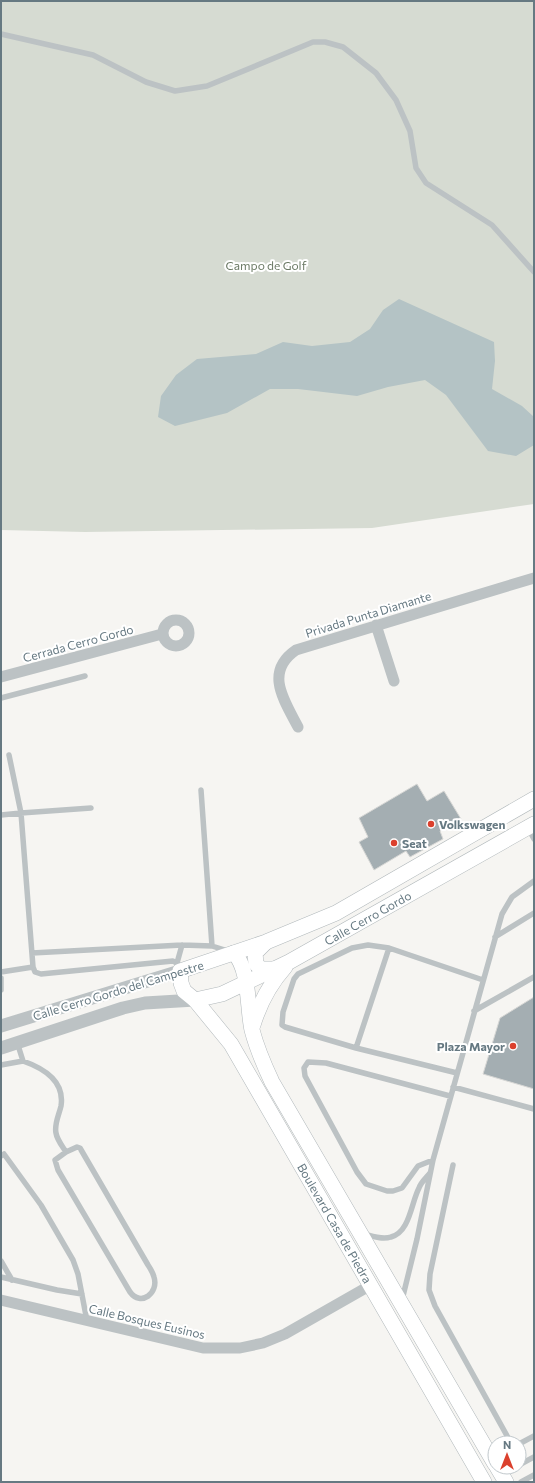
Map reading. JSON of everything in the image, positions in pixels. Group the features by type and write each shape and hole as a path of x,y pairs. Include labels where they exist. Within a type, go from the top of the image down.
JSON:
{"main road":[{"name":"Calle Cerro Gordo","path":"234,953 266,942 336,913 534,799"},
{"name":"Calle Cerro Gordo","path":"195,1000 222,994 288,962 532,830"},
{"path":"266,942 256,950 254,956 256,964 261,969 274,969"},
{"name":"Calle Cerro Gordo del Campestre","path":"179,967 234,953"},
{"name":"Boulevard Casa de Piedra","path":"234,953 243,966 252,1028 257,1048 272,1082 487,1450"},
{"path":"252,1028 258,1007 267,989 288,962"},
{"name":"Boulevard Casa de Piedra","path":"179,967 182,987 186,994 195,1000 231,1044 484,1482"},
{"path":"446,1415 461,1407"}],"street":[{"name":"Privada Punta Diamante","path":"298,727 286,704 278,682 281,664 286,656 310,644 534,578"},
{"path":"376,625 394,681"},
{"name":"Cerrada Cerro Gordo","path":"1,677 162,634"},
{"name":"Calle Cerro Gordo del Campestre","path":"1,1026 179,967"},
{"name":"Calle Cerro Gordo del Campestre","path":"1,1048 76,1022 145,1003 195,1000"},
{"name":"Calle Bosques Eusinos","path":"1,1300 203,1348 240,1348 263,1343 284,1334 371,1285"}],"lane":[{"path":"1,34 93,55 146,82 175,91 207,86 313,42 325,42 343,47 376,73 396,100 410,130 416,168 426,183 492,225 534,272"},
{"path":"1,698 85,676"},
{"path":"9,755 21,813 33,967 35,972 41,974 159,962 179,967 182,945"},
{"path":"201,790 212,946"},
{"path":"1,814 90,808"},
{"path":"401,1303 417,1240 433,1160 495,937 506,906 522,889 534,881"},
{"path":"495,937 534,913"},
{"path":"32,953 182,945 212,946 234,953"},
{"path":"457,1073 290,1030 282,1025 282,1018 290,985 298,974 352,948 368,945 389,948 483,980"},
{"path":"356,1048 389,948"},
{"path":"1,972 33,967"},
{"path":"474,1011 534,977"},
{"path":"1,978 1,990"},
{"path":"17,1042 23,1061"},
{"path":"1,1065 23,1061 44,1070 58,1087 61,1105 55,1132 66,1152"},
{"path":"433,1160 418,1166 406,1184 398,1190 387,1191 366,1184 357,1172 305,1076 304,1068 308,1062 326,1063 450,1096"},
{"path":"453,1087 534,1109"},
{"path":"77,1147 80,1148 155,1277 155,1286 152,1293 147,1297 139,1298 133,1296 130,1292 58,1170 55,1160 66,1152 77,1147"},
{"path":"2,1153 41,1205 73,1260 87,1321"},
{"path":"453,1165 430,1274 429,1290 435,1306 507,1435"},
{"path":"360,1233 380,1238 389,1238 401,1232 405,1225 418,1188 430,1173"},
{"path":"1,1261 12,1280"},
{"path":"1,1277 57,1290 82,1294"},
{"path":"521,1482 534,1475"}],"green space":[{"name":"Campo de Golf","path":"1,1 534,1 534,504 372,528 85,532 1,530"}],"shaded area":[{"path":"399,299 494,342 495,361 492,389 522,406 534,417 534,445 516,456 488,451 446,395 425,380 388,387 357,396 298,389 270,389 227,413 175,426 158,417 161,396 176,375 197,359 256,354 283,342 312,346 350,342 370,329 383,310"}],"building":[{"path":"417,784 427,801 444,791 461,819 440,831 443,839 410,857 406,851 374,870 359,842 368,837 359,818"},
{"name":"Plaza Mayor","path":"534,997 534,1089 483,1074 500,1018"}],"place":[{"name":"Volkswagen","path":"431,824"},
{"name":"Seat","path":"394,843"},
{"name":"Plaza Mayor","path":"513,1046"}]}
